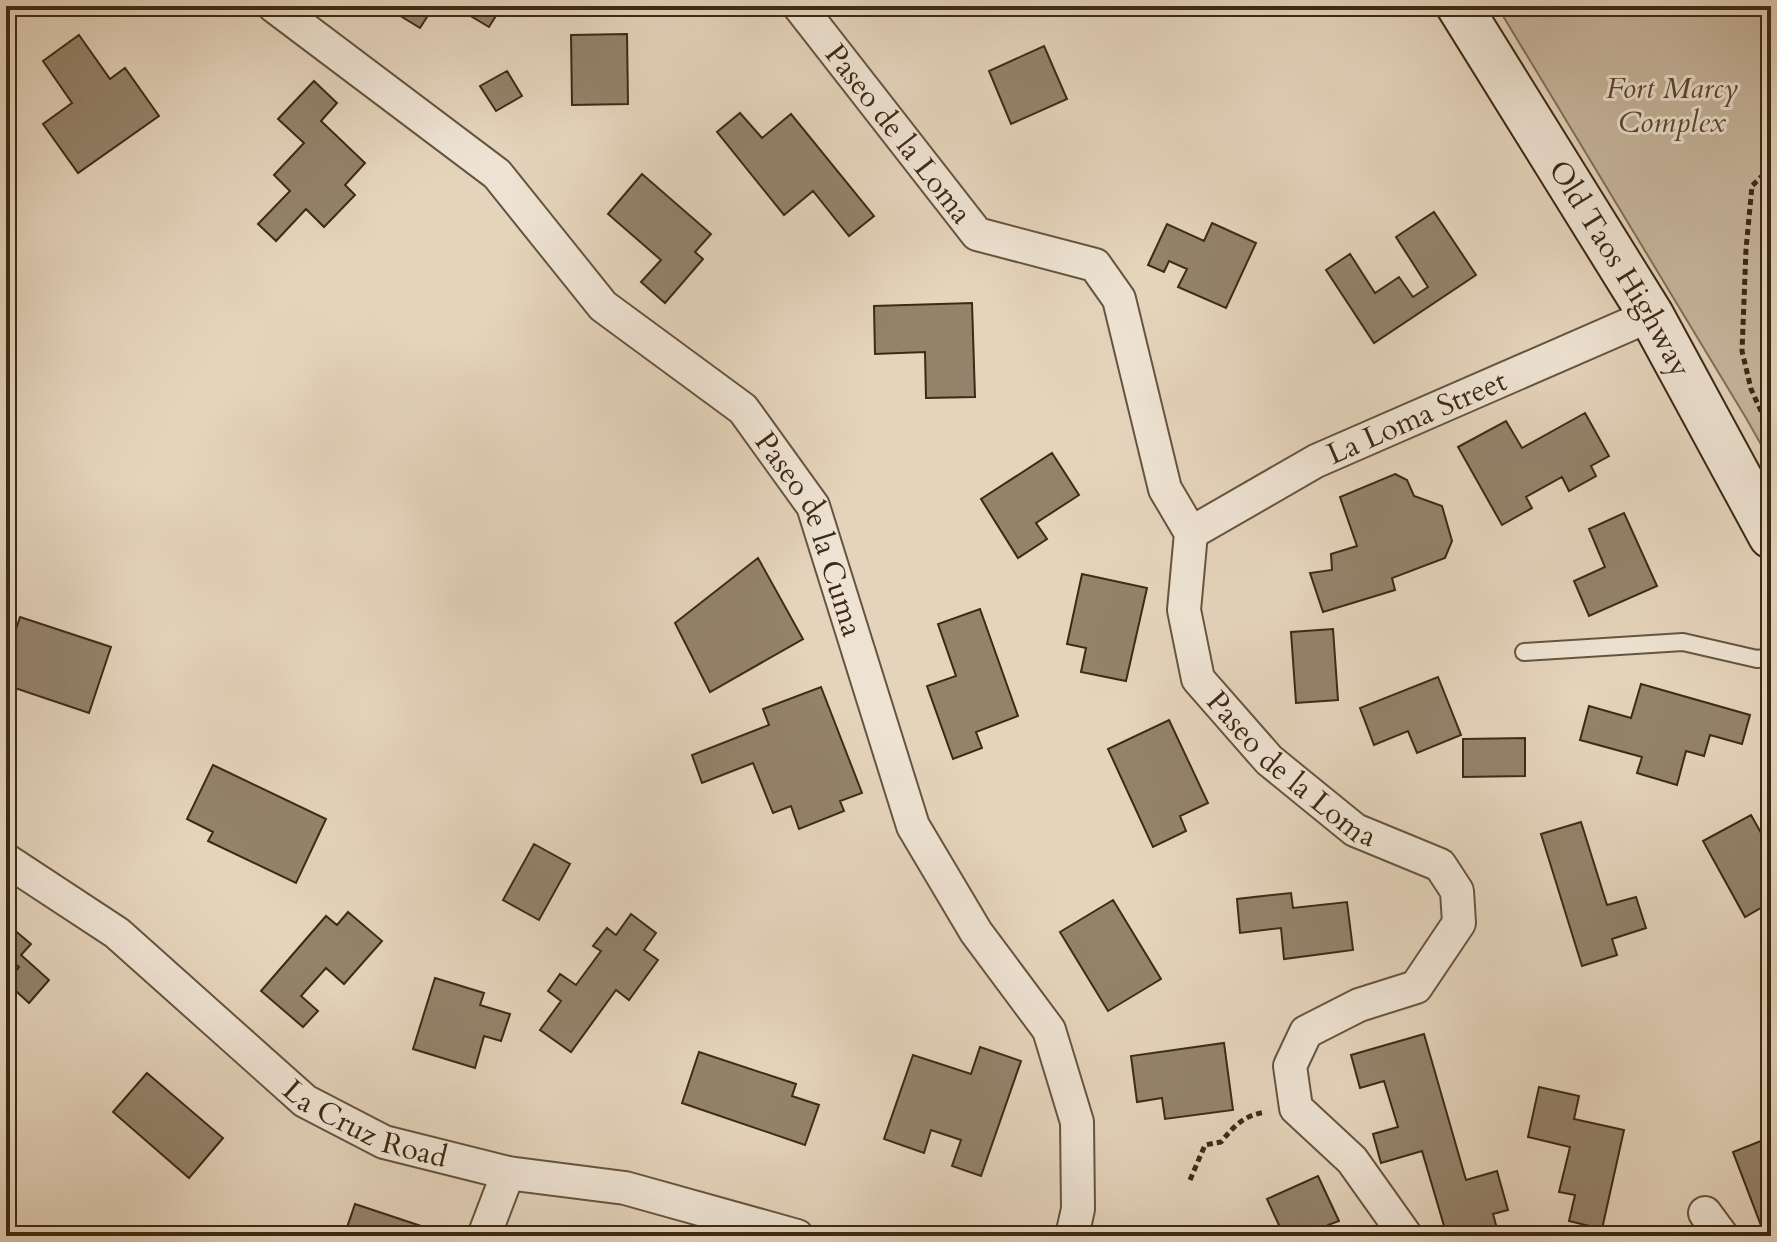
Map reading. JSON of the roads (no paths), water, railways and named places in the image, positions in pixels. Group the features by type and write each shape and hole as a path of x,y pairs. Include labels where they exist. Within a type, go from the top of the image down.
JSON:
{"street":[{"name":"Paseo de la Cuma","path":"274,6 497,174 603,306 743,409 813,506 913,826 976,932 1049,1030 1077,1122 1078,1209 1072,1236"},
{"name":"Paseo de la Loma","path":"799,6 977,234 1095,265 1119,299 1165,489 1191,533 1184,610 1198,679 1269,760 1355,830 1440,865 1457,891 1459,923 1416,987 1359,1005 1306,1032 1290,1066 1296,1108 1352,1160 1406,1236"},
{"name":"Old Taos Highway","path":"1459,6 1651,315 1771,536"},
{"name":"La Loma Street","path":"1191,533 1316,461 1651,315"},
{"name":"La Cruz Road","path":"6,860 117,933 305,1101 384,1142 508,1173 625,1188 797,1236"},
{"path":"484,1236 508,1173"}],"lane":[{"path":"1524,652 1683,642 1757,659 1771,657"}],"park label":[{"name":"Fort Marcy Complex","path":"1672,105"}]}
